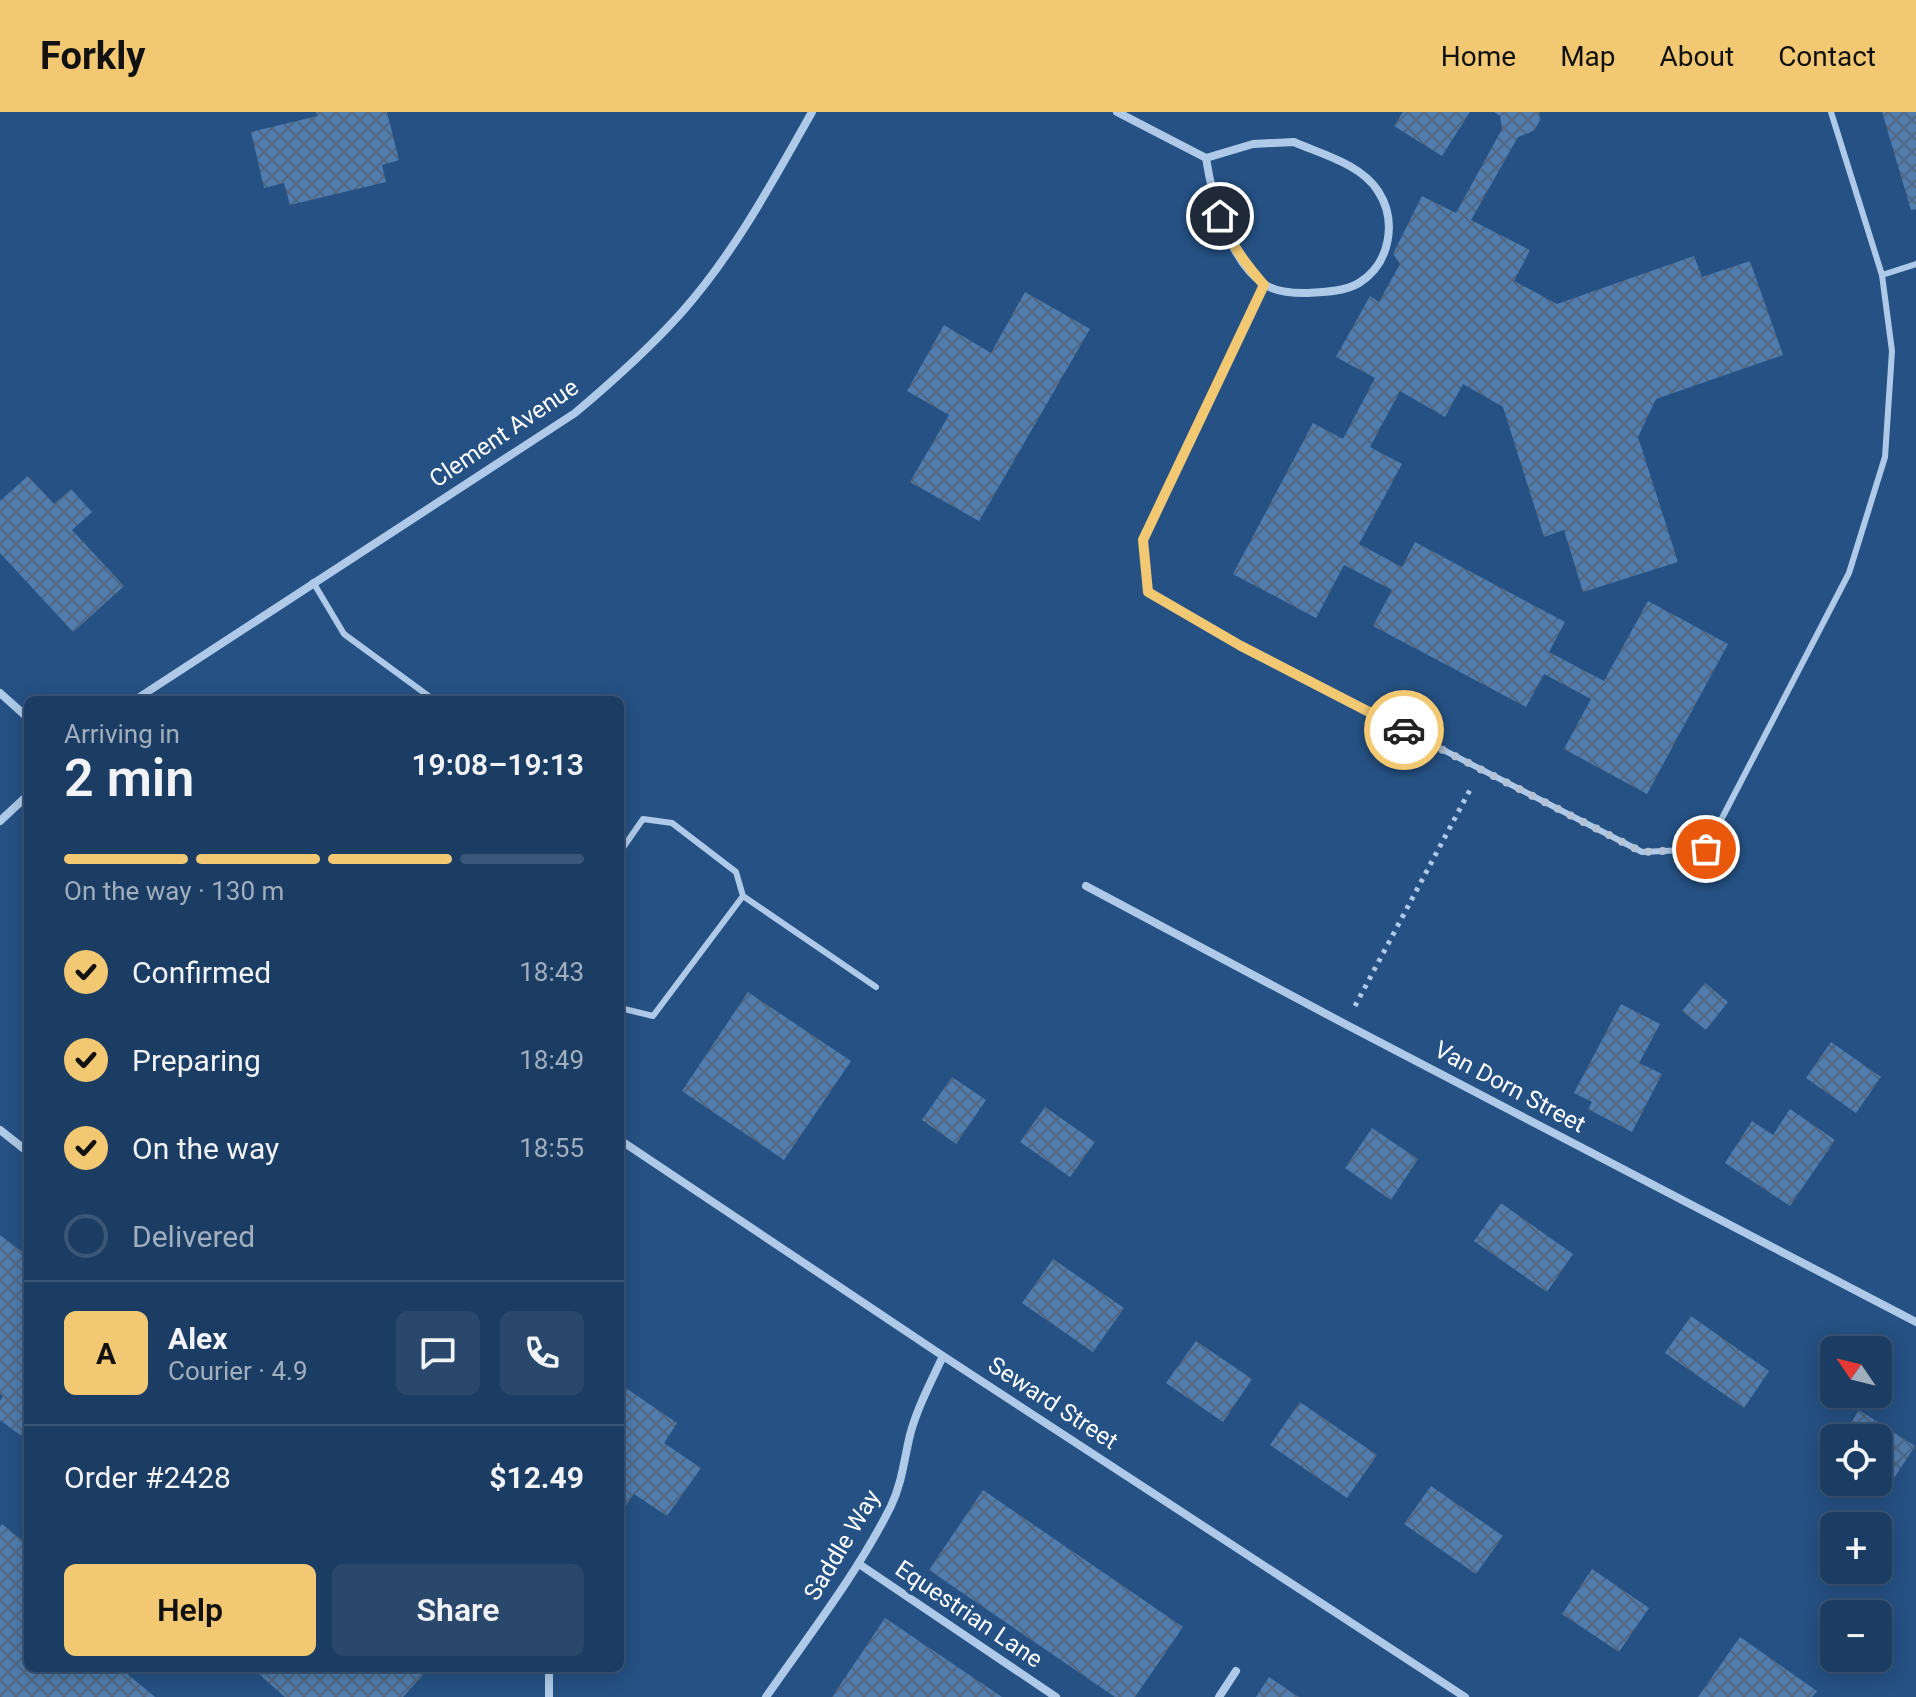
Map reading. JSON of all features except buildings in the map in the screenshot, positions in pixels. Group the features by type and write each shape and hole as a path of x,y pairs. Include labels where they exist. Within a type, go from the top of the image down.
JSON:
{"street":[{"name":"Clement Avenue","path":"141,696 575,413 633,365 683,310 728,251 760,204 812,112"},
{"path":"1117,112 1206,158 1253,144 1294,142 1353,168 1377,189 1389,216 1388,247 1375,268 1359,283 1329,292 1291,293 1264,285 1227,236 1212,196 1206,158"},
{"path":"0,693 24,714"},
{"path":"0,821 24,799"},
{"name":"Van Dorn Street","path":"1086,886 1916,1322"},
{"path":"0,1130 24,1149"},
{"name":"Seward Street","path":"624,1143 943,1356 1465,1697"},
{"name":"Saddle Way","path":"766,1697 859,1564 892,1504 904,1472 910,1434 943,1356"},
{"name":"Equestrian Lane","path":"859,1564 1056,1697"},
{"path":"1219,1697 1236,1671"},
{"path":"549,1672 549,1697"}],"lane":[{"path":"1264,285 1143,540 1148,592 1241,646 1642,852 1706,849 1849,573 1885,457 1892,351 1882,275 1831,112"},
{"path":"1882,275 1916,264"},
{"path":"313,582 344,634 429,696"},
{"path":"624,846 643,819 672,823 736,872 743,896 876,987"},
{"path":"624,1009 653,1016 743,896"}],"path":[{"path":"1345,1024 1480,769"}],"way so far":[{"path":"1404,730 1642,852 1706,849"}],"route":[{"path":"1220,216 1227,236 1264,285 1143,540 1148,592 1241,646 1404,730"}]}
